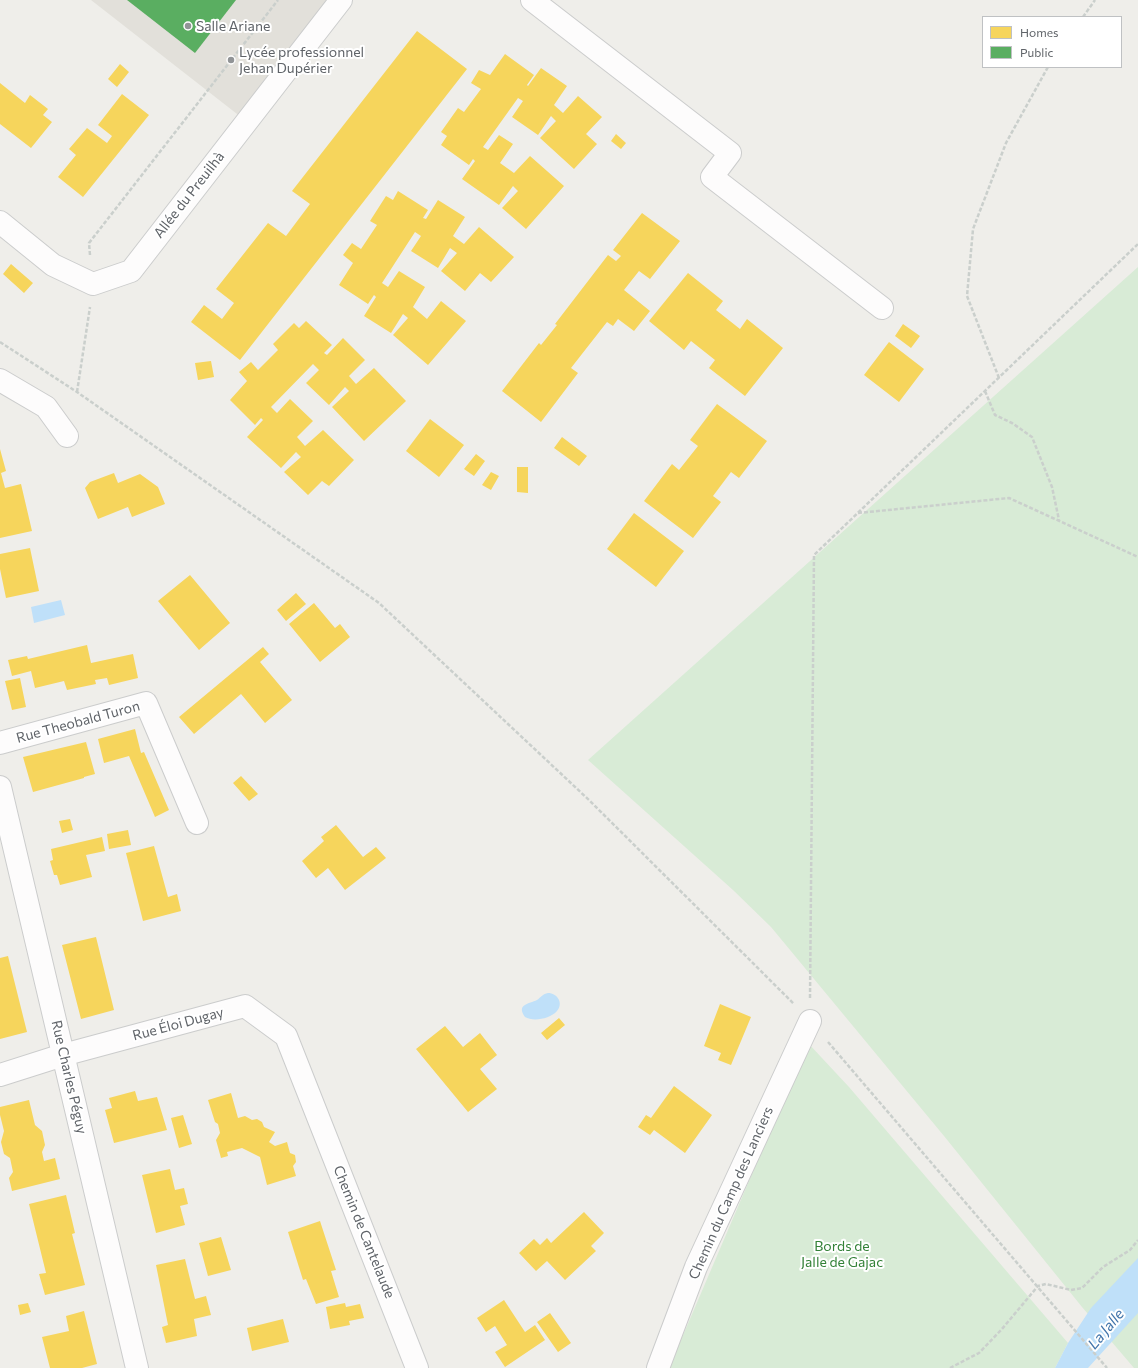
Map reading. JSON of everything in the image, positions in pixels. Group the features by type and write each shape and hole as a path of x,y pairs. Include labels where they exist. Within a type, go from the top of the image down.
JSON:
{"street":[{"name":"Allée du Preuilhà","path":"93,284 131,271 341,0"},
{"path":"532,0 730,153 712,177 882,308"},
{"path":"0,222 53,265 93,284"},
{"path":"0,380 46,407 66,436"},
{"name":"Rue Theobald Turon","path":"0,743 146,703 197,823"},
{"name":"Rue Charles Péguy","path":"0,787 137,1368"},
{"name":"Rue Éloi Dugay","path":"0,1075 64,1055 244,1006 286,1036 310,1096"},
{"name":"Chemin du Camp des Lanciers","path":"658,1368 696,1267 810,1021"},
{"name":"Chemin de Cantelaude","path":"310,1096 418,1368"}],"path":[{"path":"77,392 93,284 89,243 278,0"},
{"path":"1083,16 1095,0"},
{"path":"999,378 967,296 973,228 1006,143 1047,68"},
{"path":"810,1021 814,555 1138,244"},
{"path":"0,342 77,392 379,603 589,800 810,1021 1108,1368"},
{"path":"985,391 995,415 1012,423 1032,437 1052,488 1059,521"},
{"path":"857,513 1009,498 1138,557"},
{"path":"950,1368 979,1353 1002,1329 1038,1286 1046,1284 1071,1290 1082,1288 1103,1267 1130,1250 1138,1240"}],"shaded area":[{"name":"Lycée professionnel Jehan Dupérier","path":"91,0 341,0 246,121"}],"green space":[{"path":"1138,267 1138,1368 1134,1368 1082,1307 944,1136 771,927 733,890 588,760"},
{"name":"Bords de Jalle de Gajac","path":"808,1043 849,1087 1068,1343 1055,1368 669,1368"}],"water":[{"path":"61,600 65,615 34,623 31,607"},
{"path":"548,993 551,993 557,997 560,1002 557,1011 546,1018 541,1019 528,1019 525,1017 522,1009 523,1007"},
{"name":"La Jalle","path":"1138,1258 1138,1313 1088,1368 1055,1368 1068,1343 1091,1308"}],"building: Homes":[{"path":"417,31 467,69 240,360 191,322 204,305 222,319 234,303 216,289 268,223 286,236 310,204 292,191"},
{"path":"505,54 534,75 527,85 528,86 541,68 567,86 554,105 563,113 578,96 602,117 586,134 597,144 574,169 540,138 556,121 551,116 538,135 512,117 523,101 518,98 483,147 488,150 499,135 513,144 500,163 514,173 530,156 564,186 526,229 502,208 518,191 513,186 499,205 462,179 475,161 473,159 469,165 441,145 447,136 441,132 458,108 464,112 481,89 471,83 479,70 490,75"},
{"path":"120,64 129,72 117,87 108,79"},
{"path":"0,83 25,103 30,95 48,109 43,115 52,122 31,148 0,124"},
{"path":"122,94 149,115 83,197 58,177 76,155 69,149 87,128 107,143 112,136 98,125"},
{"path":"616,134 626,143 621,149 611,141"},
{"path":"398,191 428,210 423,218 426,219 438,200 465,217 453,236 464,244 479,227 514,257 491,282 480,273 465,291 441,271 457,253 450,248 438,268 411,251 421,236 415,232 382,283 388,287 399,271 425,287 413,307 427,319 441,301 466,321 428,365 393,335 408,318 403,314 391,333 364,316 376,297 374,295 368,304 339,285 353,263 343,255 352,243 361,249 377,225 370,221 386,196 393,200"},
{"path":"642,213 680,241 650,279 639,271 624,290 650,311 634,331 618,319 613,326 607,322 571,368 578,373 541,422 502,391 539,343 541,345 557,325 555,324 608,255 616,261 621,256 613,250"},
{"path":"11,264 33,283 24,293 3,274"},
{"path":"688,273 723,301 716,310 740,329 747,319 783,348 745,396 709,368 715,360 691,341 684,350 649,321"},
{"path":"306,321 332,345 324,353 327,355 343,338 365,360 349,376 356,384 374,368 406,401 364,441 332,407 349,391 345,387 329,405 306,383 319,370 313,364 271,407 277,413 290,399 313,421 297,437 305,446 323,430 354,460 329,486 322,481 308,495 284,472 301,457 296,452 281,468 247,437 263,420 261,418 255,425 230,400 247,381 239,372 251,362 258,370 278,350 273,344 294,323 299,328"},
{"path":"903,324 920,336 911,348 895,336"},
{"path":"889,342 924,369 899,402 864,375"},
{"path":"211,361 214,377 198,380 195,363"},
{"path":"717,404 767,441 739,478 731,472 713,496 721,502 693,538 644,501 672,464 679,470 698,446 690,440"},
{"path":"430,419 464,445 439,477 406,451"},
{"path":"562,437 587,456 579,466 554,448"},
{"path":"0,449 6,471 1,473 5,488 21,484 32,531 0,538"},
{"path":"476,454 485,461 474,476 464,469"},
{"path":"517,467 528,467 528,493 517,492"},
{"path":"491,472 499,476 491,490 482,485"},
{"path":"114,473 118,483 140,474 158,487 165,504 132,517 128,507 98,519 85,488 90,482"},
{"path":"634,513 684,551 656,587 607,549"},
{"path":"30,548 39,591 6,598 0,569 0,554"},
{"path":"190,575 230,623 199,650 158,601"},
{"path":"296,593 306,604 286,621 277,610"},
{"path":"314,603 335,628 340,624 350,637 320,662 289,624"},
{"path":"87,645 91,663 133,654 138,678 109,685 107,678 95,680 96,684 67,690 64,681 35,688 31,671 12,676 8,660 27,656 28,659"},
{"path":"263,647 269,654 260,662 292,700 265,723 241,694 194,734 179,717"},
{"path":"20,678 26,707 12,710 5,681"},
{"path":"135,729 141,753 144,752 169,810 155,817 129,756 104,763 98,739"},
{"path":"86,742 95,774 33,792 23,757"},
{"path":"241,776 258,794 249,801 233,783"},
{"path":"70,819 73,830 62,833 59,821"},
{"path":"336,825 363,857 376,847 386,858 345,890 328,868 316,878 302,861 324,841 321,837"},
{"path":"128,830 131,845 109,849 107,834"},
{"path":"102,837 105,851 86,855 92,877 60,885 57,875 54,875 50,861 53,860 51,849"},
{"path":"154,846 168,897 177,894 181,911 143,921 126,853"},
{"path":"96,937 114,1010 81,1019 62,945"},
{"path":"8,956 27,1032 0,1039 0,958"},
{"path":"720,1004 751,1017 731,1065 718,1060 721,1053 704,1046"},
{"path":"559,1018 565,1025 547,1040 541,1033"},
{"path":"445,1026 463,1047 480,1033 497,1055 480,1069 497,1089 468,1112 416,1049"},
{"path":"674,1086 712,1115 685,1153 654,1130 650,1135 638,1127 646,1115 651,1118"},
{"path":"135,1091 138,1101 157,1097 167,1130 114,1143 105,1110 112,1108 109,1098"},
{"path":"231,1093 238,1118 245,1116 252,1120 257,1119 262,1122 264,1127 275,1132 269,1142 275,1146 287,1142 290,1153 295,1155 296,1162 293,1166 296,1176 267,1185 260,1157 242,1148 227,1152 228,1156 221,1158 216,1140 220,1133 218,1124 215,1122 208,1100"},
{"path":"29,1100 35,1125 42,1131 45,1145 42,1152 44,1161 55,1158 60,1179 12,1191 9,1178 13,1172 10,1158 4,1154 1,1142 4,1131 0,1115 0,1107"},
{"path":"183,1115 192,1144 179,1148 171,1118"},
{"path":"170,1169 175,1190 184,1188 188,1204 180,1206 185,1225 156,1233 142,1175"},
{"path":"66,1195 75,1233 72,1234 85,1285 45,1295 39,1274 46,1273 29,1204"},
{"path":"584,1212 604,1233 591,1246 596,1251 565,1280 547,1261 536,1271 519,1253 534,1239 540,1245 547,1238 551,1243"},
{"path":"320,1221 336,1270 331,1271 339,1297 316,1304 306,1279 303,1280 288,1232"},
{"path":"221,1237 231,1270 208,1276 199,1243"},
{"path":"185,1259 195,1299 206,1296 211,1315 194,1319 197,1336 166,1343 162,1327 168,1325 156,1265"},
{"path":"504,1300 525,1332 535,1325 545,1340 505,1367 495,1352 507,1345 495,1326 486,1332 477,1318"},
{"path":"28,1303 31,1312 20,1315 18,1305"},
{"path":"345,1303 346,1307 360,1304 364,1318 349,1321 350,1325 330,1329 326,1307"},
{"path":"84,1311 97,1364 82,1368 50,1368 42,1337 69,1331 66,1316"},
{"path":"550,1313 571,1343 558,1352 537,1322"},
{"path":"283,1319 289,1342 252,1351 247,1328"}],"building: Public":[{"name":"Salle Ariane","path":"127,0 236,0 195,53"}],"place":[{"name":"Salle Ariane","path":"188,26"},
{"name":"Lycée professionnel Jehan Dupérier","path":"231,60"}]}
